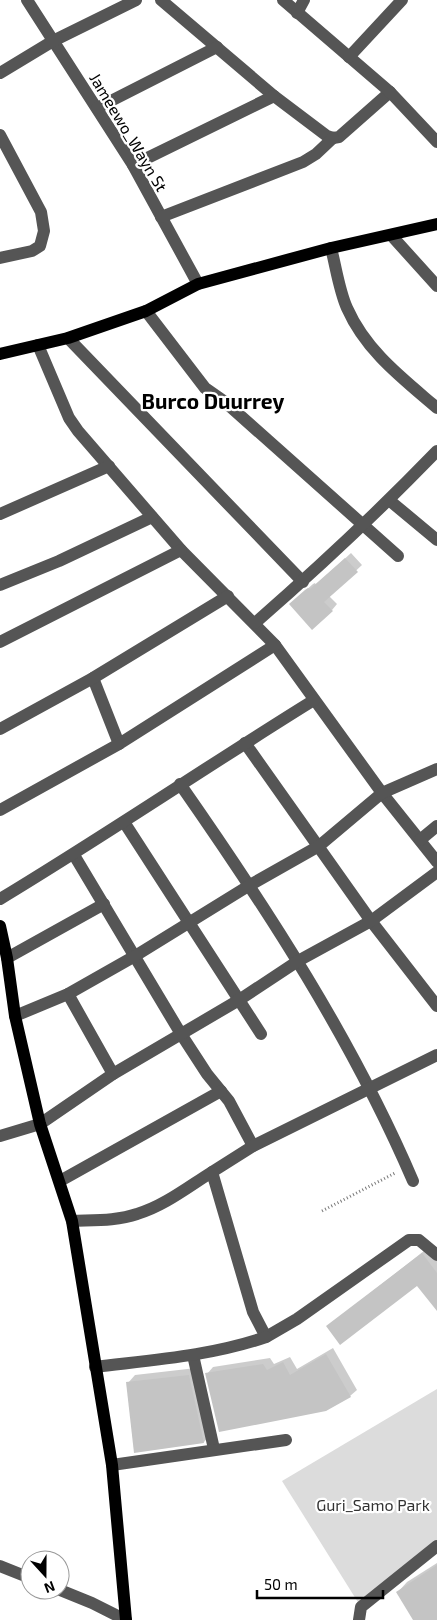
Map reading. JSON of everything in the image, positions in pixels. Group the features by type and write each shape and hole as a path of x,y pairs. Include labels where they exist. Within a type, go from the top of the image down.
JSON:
{"main road":[{"path":"0,354 68,338 146,311 198,284 331,248 437,224"},
{"path":"0,926 7,958 15,1016 40,1124 72,1221 112,1464 126,1620"}],"street":[{"name":"Jameewo_Wayn St","path":"27,0 133,166 198,284"},
{"path":"0,73 54,41 136,0"},
{"path":"161,0 274,96 327,136 339,137 390,92"},
{"path":"283,0 390,92 437,142"},
{"path":"297,14 304,0"},
{"path":"349,57 402,0"},
{"path":"97,108 218,47"},
{"path":"133,166 274,96"},
{"path":"0,134 41,212 44,231 40,246 32,251 0,258"},
{"path":"161,217 303,162 316,154 333,138"},
{"path":"391,235 437,286"},
{"path":"331,248 347,306 362,335 384,362 437,408"},
{"path":"146,311 206,388 225,402 398,556"},
{"path":"68,338 303,582"},
{"path":"38,345 69,418 78,431 181,550 275,645 382,792 437,862"},
{"path":"255,624 303,582 437,451"},
{"path":"0,514 109,466"},
{"path":"389,500 437,540"},
{"path":"0,585 59,561 152,517"},
{"path":"0,642 181,550"},
{"path":"0,729 93,678 228,596"},
{"path":"0,810 119,744 275,645"},
{"path":"93,678 119,744"},
{"path":"0,900 124,822 245,742 314,700"},
{"path":"245,742 371,921 437,1006"},
{"path":"15,1016 68,994 318,846 382,792 437,770"},
{"path":"180,784 250,885 298,961 369,1088 413,1181"},
{"path":"124,822 261,1034"},
{"path":"420,840 437,826"},
{"path":"74,854 181,1034 207,1074 229,1101 253,1146"},
{"path":"0,1136 40,1124 114,1074 239,1000 298,961 371,921 437,872"},
{"path":"7,958 104,904"},
{"path":"68,994 114,1074"},
{"path":"72,1221 116,1218 137,1214 158,1205 253,1146 437,1055"},
{"path":"60,1181 221,1091"},
{"path":"212,1172 253,1312 266,1337"},
{"path":"95,1367 193,1355 246,1344 266,1337 296,1319 409,1240 419,1240 437,1255"},
{"path":"193,1355 214,1449"},
{"path":"112,1464 286,1440"},
{"path":"359,1620 361,1607 437,1546"},
{"path":"0,1566 20,1574"},
{"path":"70,1594 126,1620"}],"path":[{"path":"322,1211 406,1166"}],"green space":[{"name":"Guri_Samo Park","path":"437,1389 437,1546 361,1607 282,1481"}],"building":[{"path":"345,558 358,572 324,602 333,611 312,630 289,604 305,590 310,589"},
{"path":"422,1253 437,1273 437,1311 417,1286 340,1345 326,1326"},
{"path":"326,1354 351,1397 326,1411 219,1432 205,1373 263,1364 267,1370 283,1362 290,1375"},
{"path":"189,1375 204,1443 134,1453 126,1382"},
{"path":"437,1565 437,1620 413,1620 396,1592"}],"district":[{"name":"Burco Duurrey","path":"213,400"}]}
